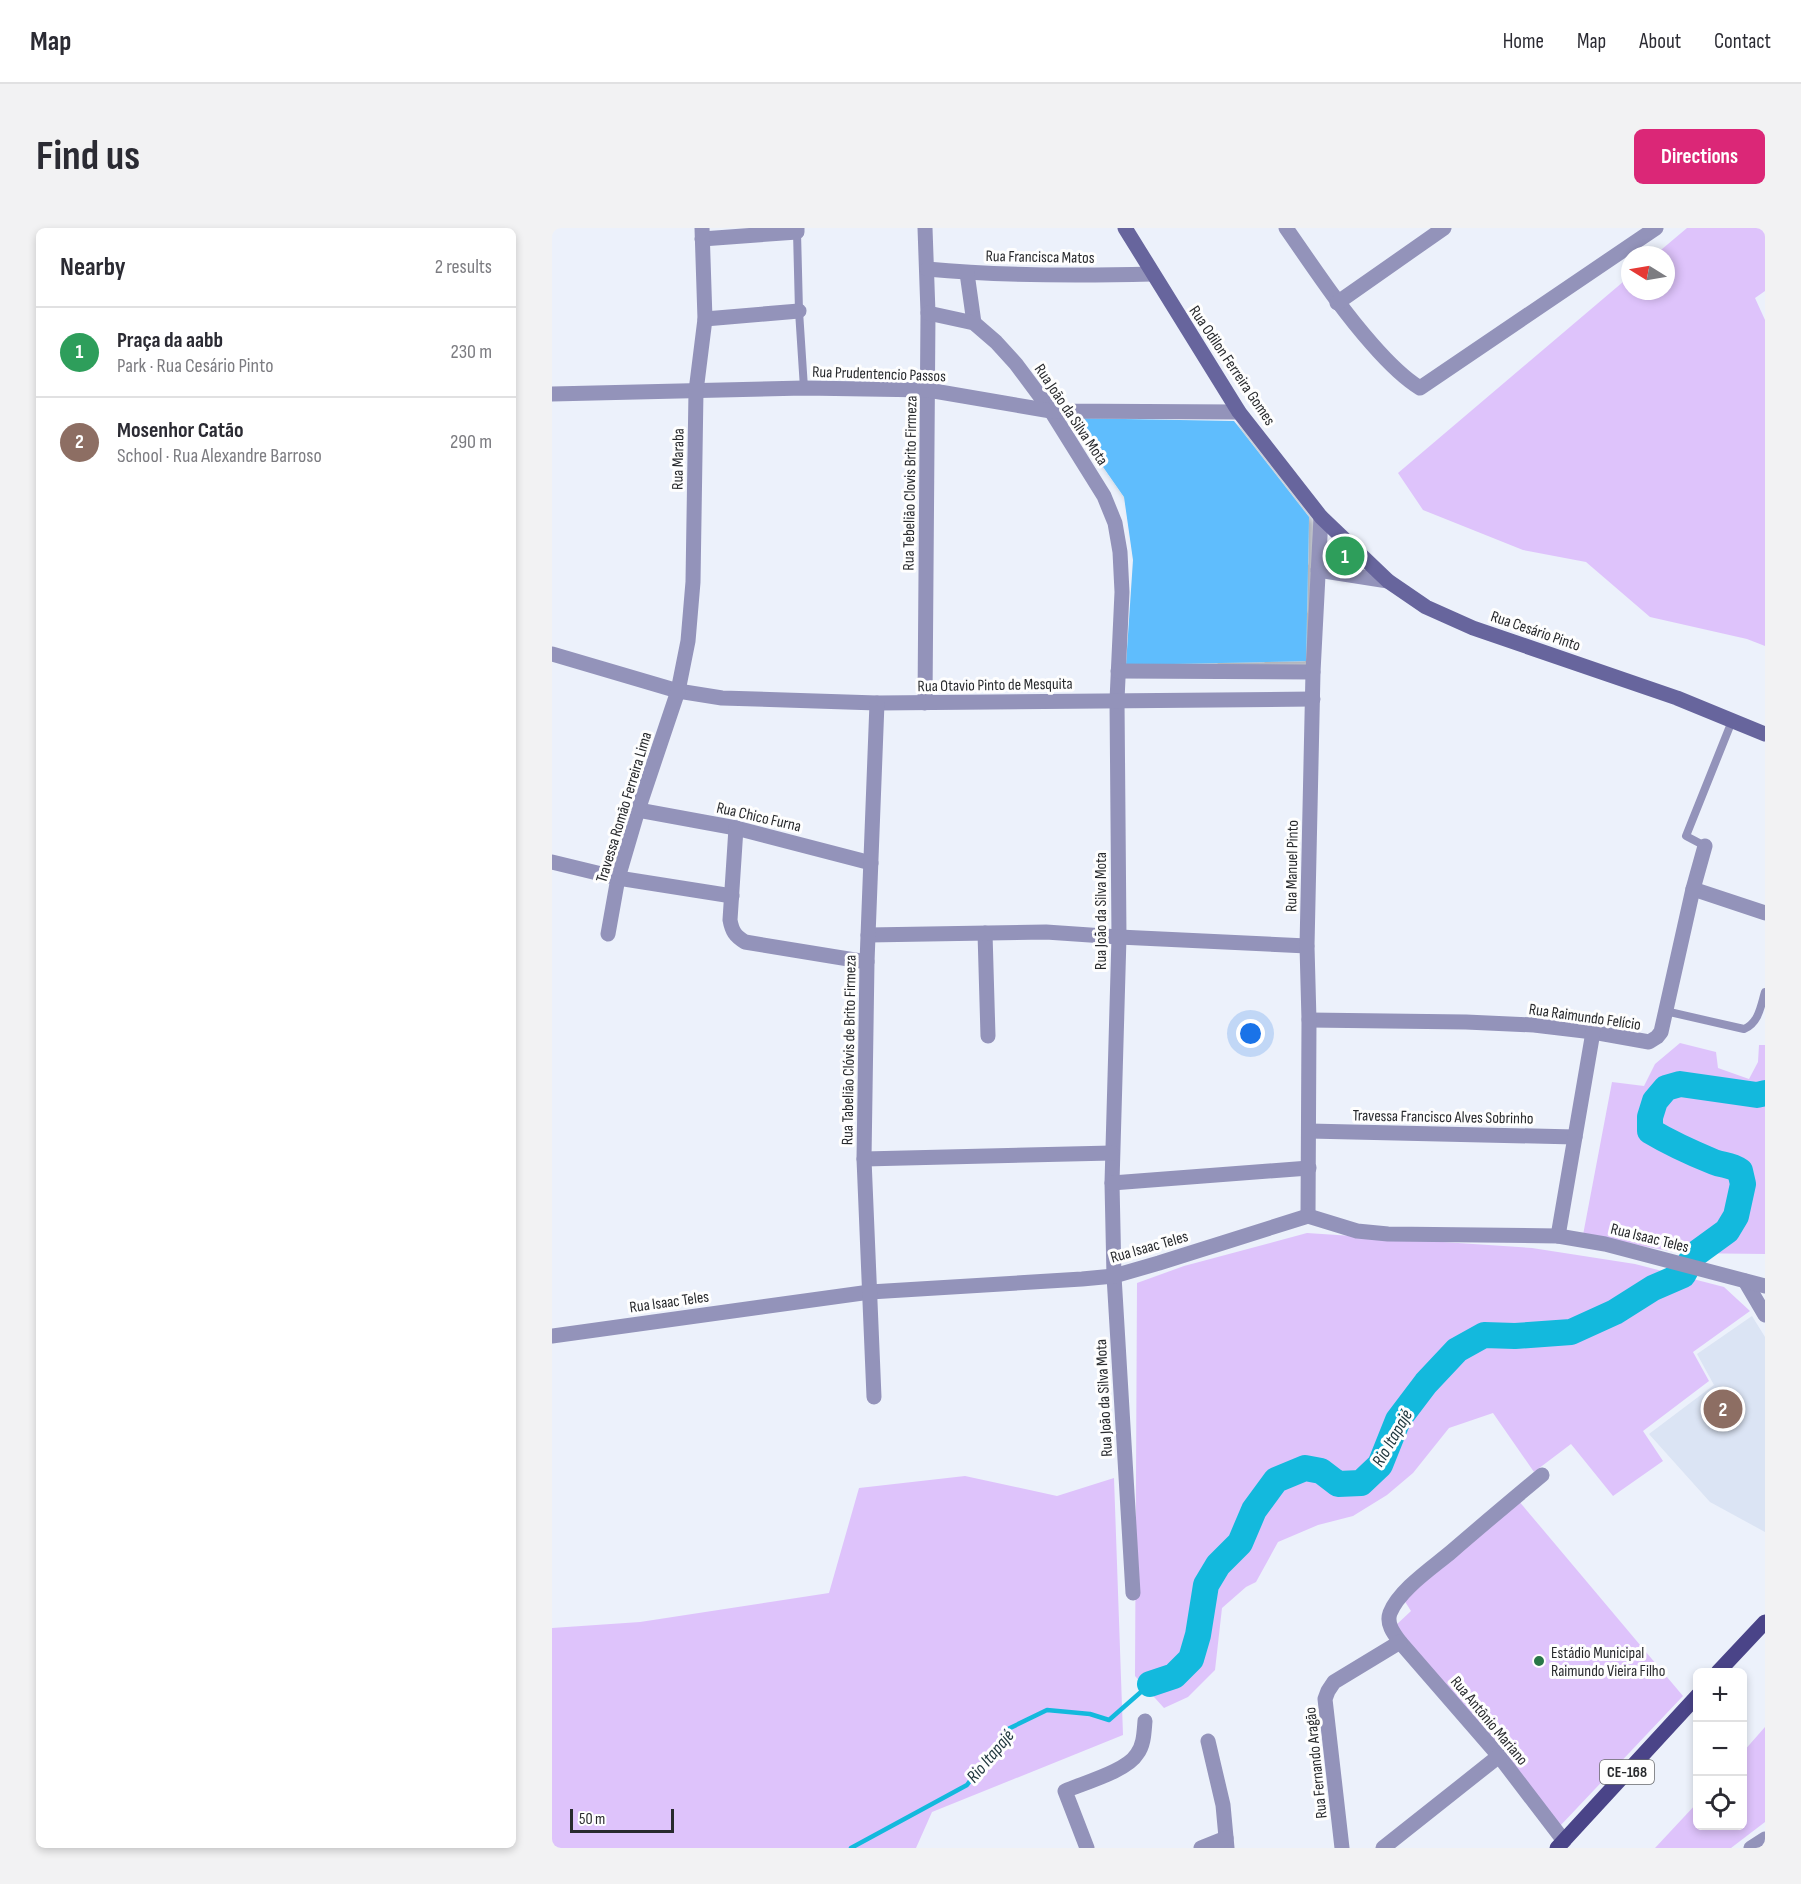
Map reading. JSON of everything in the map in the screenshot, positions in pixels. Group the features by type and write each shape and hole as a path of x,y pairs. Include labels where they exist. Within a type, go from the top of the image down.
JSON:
{"main road":[{"path":"1722,1668 1765,1622"},
{"name":"CE-168","path":"1561,1844 1693,1700"}],"street":[{"name":"Rua Tebelião Clovis Brito Firmeza","path":"925,228 928,313 925,703"},
{"name":"Rua Odilon Ferreira Gomes","path":"1125,228 1239,412 1321,516"},
{"path":"1286,228 1337,303 1385,358 1420,388 1656,228"},
{"path":"1337,303 1444,228"},
{"path":"702,234 797,230"},
{"name":"Rua Maraba","path":"678,691 688,641 693,582 696,391 705,319 702,234"},
{"name":"Rua Francisca Matos","path":"927,269 967,273 1106,275 1152,273"},
{"path":"967,273 974,323"},
{"path":"705,319 799,311"},
{"name":"Rua João da Silva Mota","path":"928,313 974,323 1009,357 1051,411 1104,496 1114,523 1120,552 1122,592 1117,700 1119,937 1112,1183 1114,1276 1133,1593"},
{"name":"Rua Prudentencio Passos","path":"552,394 804,388 928,390 1051,411 1239,412"},
{"name":"Rua Manuel Pinto","path":"1308,1216 1307,946 1313,672 1321,516"},
{"name":"Rua Cesário Pinto","path":"1321,516 1388,580 1426,607 1473,628 1677,699 1765,734"},
{"path":"1318,570 1388,580"},
{"name":"Rua Otavio Pinto de Mesquita","path":"552,654 678,691 722,698 877,703 1313,699"},
{"path":"1118,671 1313,672"},
{"name":"Travessa Romão Ferreira Lima","path":"608,934 618,878 678,691"},
{"name":"Rua Tabelião Clóvis de Brito Firmeza","path":"874,1397 864,1159 867,962 877,703"},
{"name":"Rua Chico Furna","path":"638,810 736,828 871,862"},
{"path":"736,828 730,920 732,930 738,938 745,942 867,962"},
{"name":"Rua Raimundo Felício","path":"1309,1020 1534,1025 1649,1042 1661,1032 1705,846"},
{"path":"552,862 618,878 732,897"},
{"path":"1693,889 1765,913"},
{"path":"868,935 1046,932 1307,946"},
{"path":"985,933 988,1036"},
{"path":"1558,1236 1593,1032"},
{"name":"Travessa Francisco Alves Sobrinho","path":"1309,1131 1575,1137"},
{"path":"864,1159 1112,1153"},
{"path":"1112,1183 1309,1168"},
{"name":"Rua Isaac Teles","path":"552,1336 870,1292 1114,1276 1308,1216 1357,1231 1388,1234 1558,1236 1605,1244 1765,1286"},
{"path":"1745,1281 1765,1315"},
{"name":"Rua Antônio Mariano","path":"1542,1474 1414,1583 1395,1604 1389,1622 1400,1642 1498,1756 1561,1844"},
{"name":"Rua Fernando Aragão","path":"1342,1848 1325,1699 1334,1682 1400,1642"},
{"path":"1087,1848 1065,1791 1132,1761 1140,1749 1145,1721"},
{"path":"1201,1848 1226,1843 1223,1805 1208,1741"},
{"path":"1383,1848 1498,1756"},
{"path":"1751,1848 1765,1839"}],"lane":[{"path":"797,230 804,388"},
{"path":"1705,846 1686,836 1732,721"},
{"path":"1665,1011 1744,1029 1756,1020 1765,992"}],"shaded area":[{"path":"1687,228 1765,228 1765,291 1755,298 1765,320 1765,646 1747,639 1650,617 1586,562 1523,550 1423,510 1398,473 1621,284 1621,300 1675,300 1675,246 1666,246"},
{"path":"1680,1043 1716,1052 1718,1068 1749,1079 1758,1062 1759,1045 1765,1045 1765,1254 1680,1253 1583,1235 1612,1082 1644,1086 1655,1064"},
{"path":"1307,1233 1532,1248 1635,1264 1724,1287 1750,1311 1693,1352 1709,1381 1643,1431 1663,1461 1613,1496 1571,1444 1534,1472 1493,1413 1449,1428 1413,1473 1387,1495 1353,1516 1318,1525 1278,1542 1256,1582 1246,1587 1222,1608 1215,1670 1188,1697 1164,1708 1135,1676 1137,1283 1184,1266"},
{"path":"1752,1316 1765,1337 1765,1532 1710,1502 1649,1434 1714,1385 1697,1354"},
{"path":"965,1476 1057,1496 1114,1478 1123,1735 932,1812 916,1848 552,1848 552,1628 640,1622 829,1593 859,1488"},
{"name":"Estádio Municipal Raimundo Vieira Filho","path":"1518,1500 1683,1696 1560,1826 1395,1626 1411,1611 1404,1600"},
{"path":"1765,1727 1765,1822 1731,1848 1655,1848 1693,1807 1693,1830 1747,1830 1747,1747"}],"building":[{"path":"1069,418 1234,421 1309,517 1306,661 1126,665 1133,560 1124,497"}],"waterway":[{"name":"Rio Itapajé","path":"1150,1684 1174,1676 1191,1659 1198,1635 1206,1585 1218,1565 1240,1543 1254,1510 1276,1480 1305,1468 1321,1471 1338,1484 1361,1483 1380,1465 1398,1420 1426,1383 1457,1350 1484,1335 1515,1336 1571,1332 1615,1312 1653,1288 1683,1275 1694,1255 1727,1231 1736,1216 1743,1184 1740,1171 1673,1144 1650,1131 1650,1117 1655,1101 1666,1088 1680,1084 1757,1095 1765,1093"},
{"name":"Rio Itapajé","path":"851,1848 967,1785 1008,1729 1047,1710 1090,1714 1109,1720 1150,1684"}],"place":[{"name":"Praça da aabb","path":"1345,556"},
{"name":"Mosenhor Catão","path":"1723,1409"},
{"name":"Estádio Municipal Raimundo Vieira Filho","path":"1539,1661"}]}
